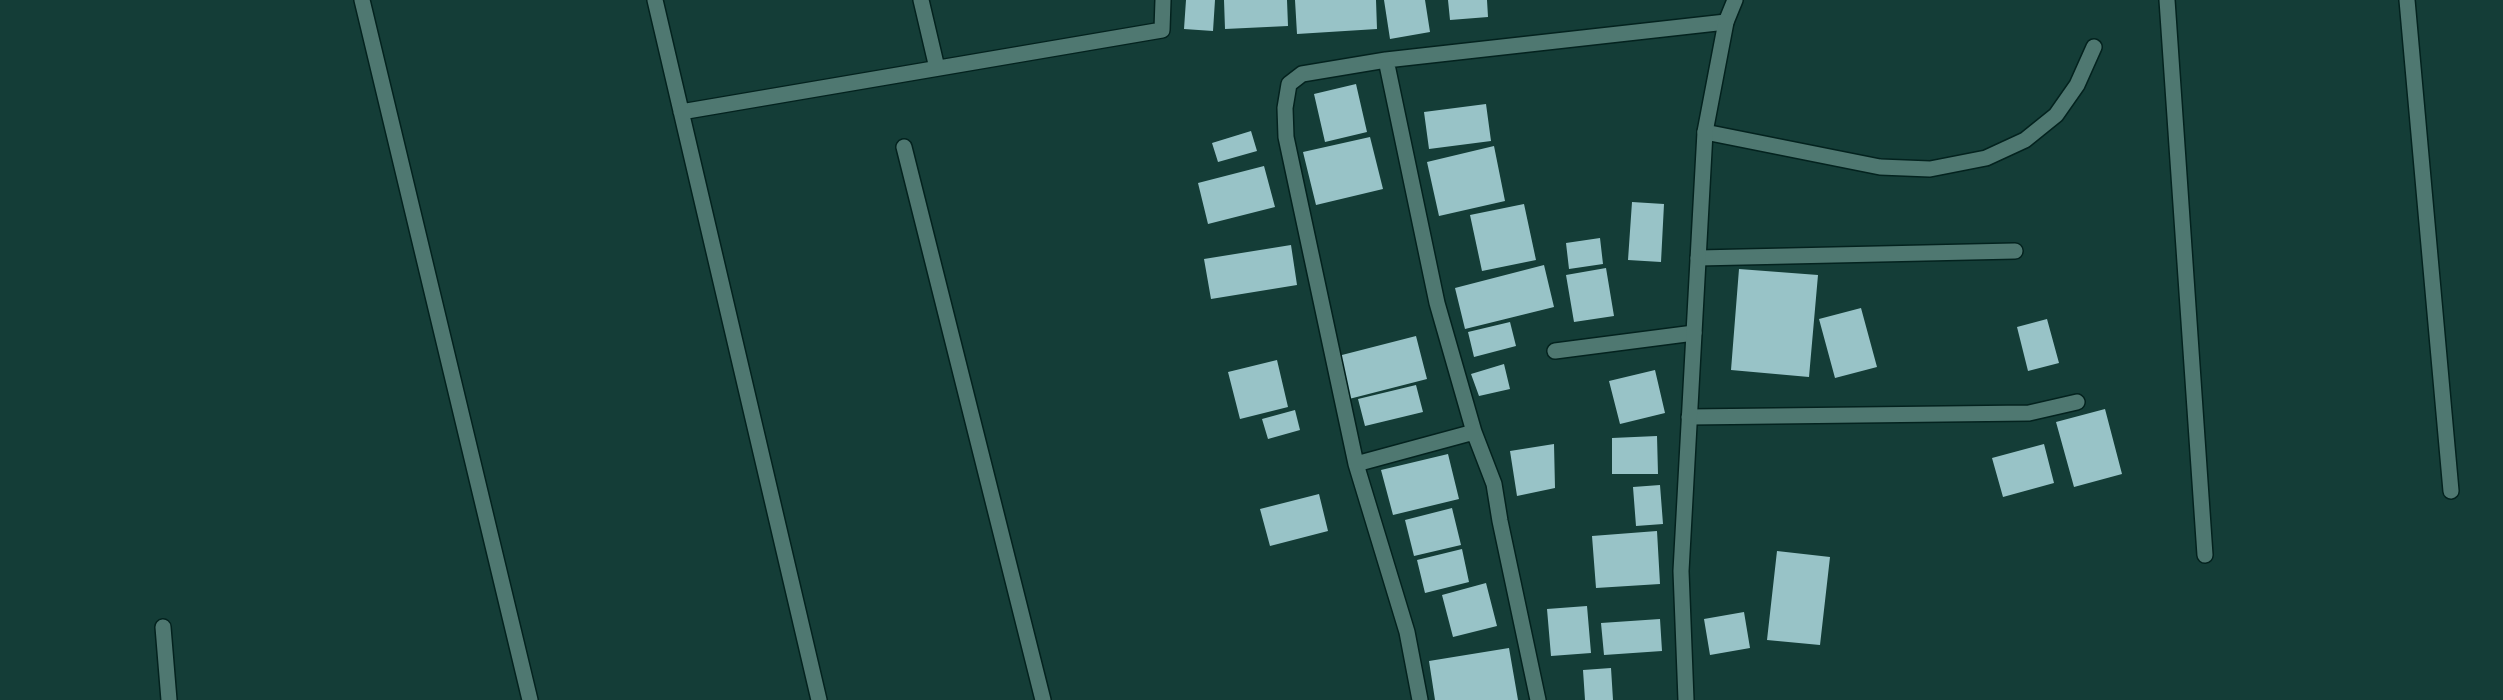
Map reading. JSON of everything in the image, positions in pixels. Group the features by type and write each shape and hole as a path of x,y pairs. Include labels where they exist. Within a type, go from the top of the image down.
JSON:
{"street":[{"path":"362,0 530,700"},
{"path":"655,0 819,700"},
{"path":"921,0 937,68"},
{"path":"682,112 1162,30 1163,0"},
{"path":"1686,700 1681,571 1705,132 1726,22 1735,0"},
{"path":"2167,0 2206,555"},
{"path":"2407,0 2451,492"},
{"path":"1420,700 1407,632 1356,464 1286,137 1285,108 1289,84 1302,74 1386,60 1726,22"},
{"path":"1705,132 1880,167 1930,169 1986,158 2025,140 2056,115 2077,85 2094,47"},
{"path":"1386,60 1437,303 1474,432 1494,484 1500,521 1538,700"},
{"path":"904,147 1042,700"},
{"path":"1698,258 2015,251"},
{"path":"1555,351 1694,333"},
{"path":"1689,417 2028,413 2077,402"},
{"path":"1356,464 1474,432"},
{"path":"162,627 169,700"}],"building":[{"path":"1186,0 1215,0 1213,31 1184,29"},
{"path":"1224,0 1287,0 1288,26 1225,29"},
{"path":"1295,0 1376,0 1377,29 1297,34"},
{"path":"1384,0 1425,0 1430,32 1390,39"},
{"path":"1448,0 1487,0 1488,17 1450,20"},
{"path":"1356,84 1367,132 1325,142 1314,94"},
{"path":"1486,104 1491,141 1429,149 1424,112"},
{"path":"1251,131 1257,151 1218,162 1212,143"},
{"path":"1370,137 1383,189 1316,205 1303,152"},
{"path":"1494,146 1505,201 1439,216 1427,162"},
{"path":"1264,166 1275,207 1208,224 1198,183"},
{"path":"1632,202 1664,204 1661,262 1628,260"},
{"path":"1524,204 1536,260 1482,271 1470,215"},
{"path":"1600,238 1603,264 1569,269 1566,243"},
{"path":"1291,245 1297,285 1211,299 1204,259"},
{"path":"1544,265 1554,307 1465,329 1455,288"},
{"path":"1606,268 1614,316 1574,322 1566,275"},
{"path":"1739,269 1818,275 1809,377 1731,370"},
{"path":"1861,308 1877,367 1835,378 1819,319"},
{"path":"2047,319 2059,363 2028,371 2017,327"},
{"path":"1510,322 1516,346 1474,357 1468,332"},
{"path":"1416,336 1427,379 1349,399 1338,356"},
{"path":"1277,360 1288,407 1240,419 1228,372"},
{"path":"1504,364 1510,389 1479,396 1471,374"},
{"path":"1655,370 1665,413 1620,424 1609,381"},
{"path":"1416,385 1423,412 1365,426 1358,399"},
{"path":"2105,409 2122,474 2074,487 2056,422"},
{"path":"1295,410 1300,430 1268,439 1262,419"},
{"path":"1657,436 1658,474 1612,474 1612,438"},
{"path":"1554,444 1555,488 1517,496 1510,451"},
{"path":"2044,444 2054,483 2003,497 1992,458"},
{"path":"1448,454 1459,499 1393,515 1381,470"},
{"path":"1660,485 1663,524 1636,526 1633,487"},
{"path":"1319,494 1328,531 1270,546 1260,509"},
{"path":"1452,508 1461,545 1414,556 1405,520"},
{"path":"1657,531 1660,584 1596,588 1592,536"},
{"path":"1462,549 1469,582 1425,593 1417,560"},
{"path":"1777,551 1830,557 1820,645 1767,640"},
{"path":"1486,583 1497,626 1453,637 1442,595"},
{"path":"1587,606 1591,653 1551,656 1547,609"},
{"path":"1744,612 1750,648 1710,655 1704,619"},
{"path":"1660,619 1662,651 1604,655 1601,623"},
{"path":"1509,648 1518,700 1435,700 1429,661"},
{"path":"1611,668 1613,700 1585,700 1583,670"}]}
